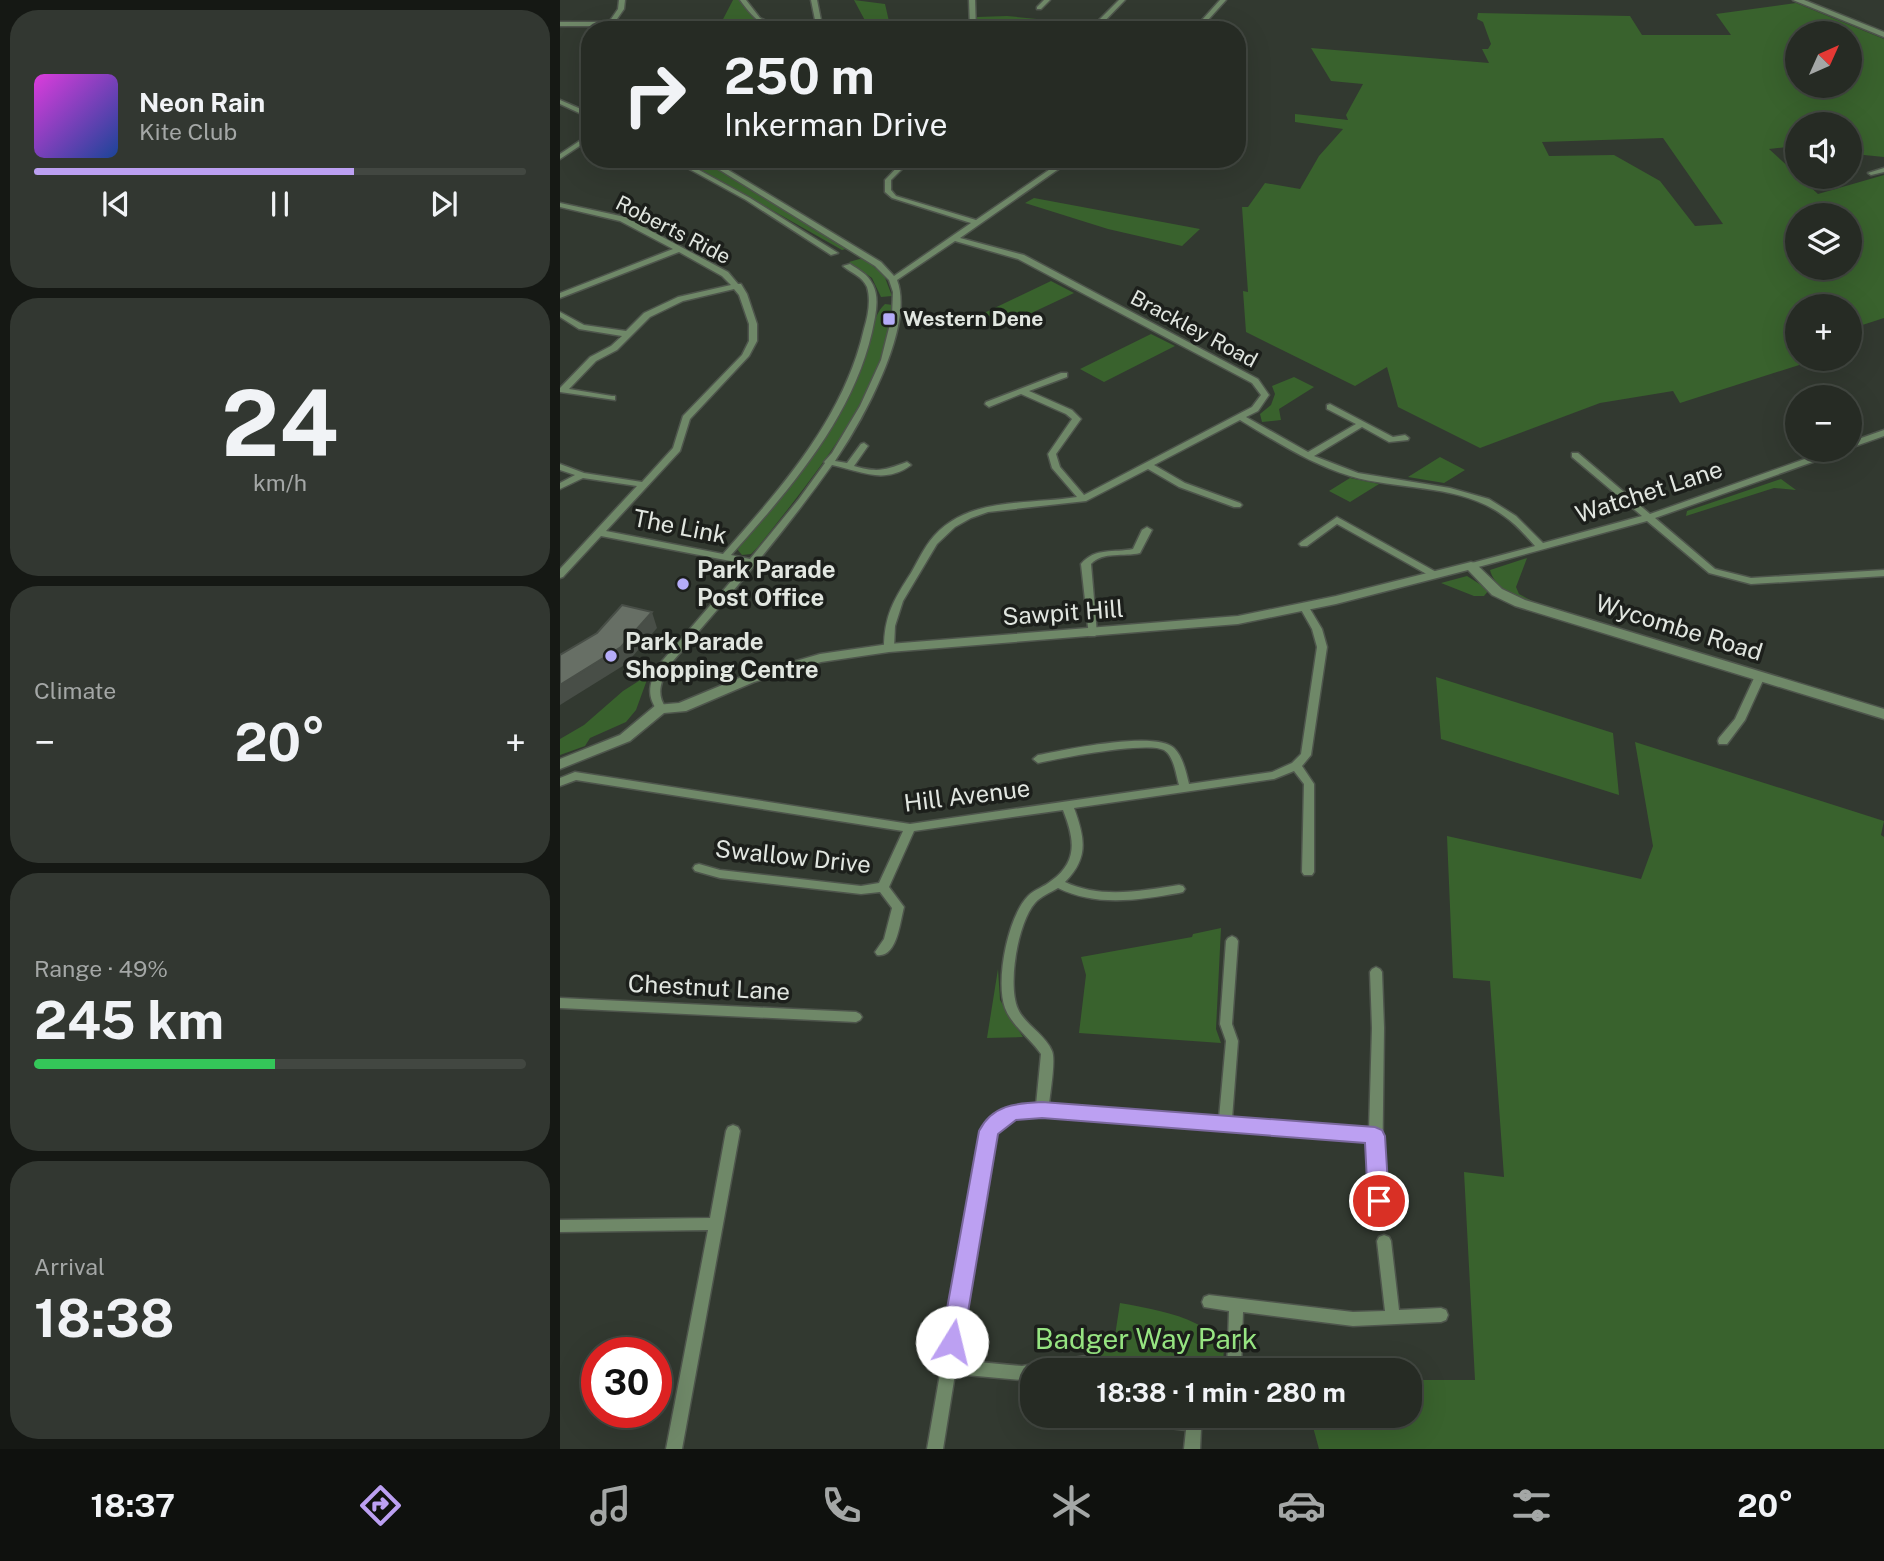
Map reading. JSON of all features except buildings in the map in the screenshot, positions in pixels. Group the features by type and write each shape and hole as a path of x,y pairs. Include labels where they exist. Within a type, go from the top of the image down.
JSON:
{"street":[{"path":"612,21 621,9 622,0"},
{"path":"743,0 762,21"},
{"path":"814,0 817,21"},
{"path":"972,0 973,21"},
{"path":"1038,8 1047,0"},
{"path":"1101,21 1122,0"},
{"path":"1204,21 1223,0"},
{"path":"1797,0 1884,36"},
{"path":"560,24 581,25"},
{"path":"562,105 581,112"},
{"path":"560,156 581,142"},
{"path":"691,168 748,198 834,253"},
{"path":"560,764 625,738 661,708 655,698 654,686 662,667 751,562 828,462 867,404 892,345 898,300 893,280 878,264 720,168"},
{"path":"900,168 888,180 887,191 894,197 978,223"},
{"path":"893,280 1057,168"},
{"path":"1871,173 1884,170"},
{"name":"Roberts Ride","path":"560,205 611,214 725,274 738,286 753,324 753,341 745,356 686,418 677,449 560,575"},
{"name":"Brackley Road","path":"956,239 1021,257 1255,381 1265,395 1255,410 1240,417"},
{"path":"560,296 678,250"},
{"path":"725,557 762,515 843,400 869,330 873,301 869,283 861,273 847,266"},
{"path":"561,390 593,359 614,348 647,315 663,306 738,286"},
{"path":"873,301 898,300"},
{"path":"560,314 582,327 627,334"},
{"path":"989,404 1064,375"},
{"path":"561,390 612,398"},
{"path":"1023,392 1077,419 1052,454 1056,468 1083,499"},
{"path":"1330,407 1392,440 1405,438"},
{"path":"889,648 891,612 938,537 959,520 990,509 1055,505 1083,499 1240,417 1309,455 1356,475 1463,494 1487,502 1509,516 1541,547"},
{"path":"1309,455 1362,424"},
{"path":"1862,441 1884,433"},
{"path":"850,465 864,446"},
{"path":"1575,455 1712,571 1751,582 1884,573"},
{"path":"828,462 850,465 862,473 888,475 907,465"},
{"name":"Watchet Lane","path":"1471,566 1650,517 1804,462"},
{"path":"1148,466 1182,485 1237,505"},
{"path":"560,467 582,475 645,485"},
{"path":"560,486 582,475"},
{"path":"1304,544 1337,520 1435,575"},
{"path":"1092,634 1086,564 1090,557 1100,554 1137,551 1147,530"},
{"name":"The Link","path":"600,533 751,562"},
{"name":"Sawpit Hill","path":"661,708 681,708 785,667 852,652 1203,624 1304,606 1471,566"},
{"name":"Wycombe Road","path":"1471,566 1497,592 1520,603 1884,714"},
{"path":"1304,606 1317,628 1322,647 1306,755 1297,766 1309,784 1308,872"},
{"path":"1723,741 1740,720 1760,676"},
{"path":"1038,759 1059,753 1151,743 1166,746 1173,752 1185,788"},
{"name":"Hill Avenue","path":"560,782 575,776 910,828 1274,775 1297,766"},
{"path":"1042,1110 1047,1054 1011,1007 1007,978 1021,914 1031,899 1057,883 1072,867 1080,840 1068,805"},
{"name":"Swallow Drive","path":"883,887 910,828"},
{"name":"Swallow Drive","path":"699,868 720,874 861,890 883,887"},
{"path":"1057,883 1076,894 1105,899 1179,889"},
{"name":"Swallow Drive","path":"881,952 890,940 898,907 883,887"},
{"path":"1226,1125 1232,1041 1226,1024 1232,941"},
{"path":"1376,972 1375,1136 1379,1201 1376,1217"},
{"name":"Chestnut Lane","path":"560,1003 856,1017"},
{"path":"935,1449 989,1131 998,1120 1013,1112 1042,1110 1375,1136"},
{"path":"674,1449 733,1131"},
{"path":"560,1226 715,1224"},
{"path":"1384,1241 1393,1317"},
{"path":"1209,1302 1353,1319 1441,1315"},
{"path":"1234,1358 1236,1305"},
{"path":"948,1366 1020,1373"},
{"path":"1192,1449 1194,1428"}],"green space":[{"path":"733,0 739,0 756,21 722,21"},
{"path":"854,0 885,4 889,21 865,21"},
{"path":"1796,3 1840,21 1785,21 1785,98 1862,98 1862,30 1884,39 1884,157 1862,155 1862,112 1785,112 1785,147 1769,149 1785,164 1785,189 1813,189 1818,194 1835,189 1862,189 1862,181 1884,175 1884,318 1862,325 1862,294 1785,294 1785,370 1680,403 1673,391 1600,403 1480,448 1398,407 1387,367 1355,386 1246,332 1243,291 1248,292 1242,207 1248,207 1265,183 1300,189 1319,156 1343,129 1295,122 1295,114 1348,120 1346,115 1363,84 1331,81 1311,48 1489,63 1482,49 1488,49 1491,44 1483,22 1477,19 1478,13 1630,16 1642,35 1731,35 1716,14","holes":["1663,138 1723,224 1695,226 1660,181 1614,155 1549,156 1542,142"]},
{"path":"1007,16 1058,21 977,21 977,17"},
{"path":"698,168 716,168 846,249 842,250"},
{"path":"1034,198 1200,229 1182,246 1108,229 1025,203"},
{"path":"863,258 884,275 892,296 881,297 872,278 849,262"},
{"path":"1051,281 1074,293 1006,325 984,313"},
{"path":"885,304 893,305 887,338 861,403 801,493 758,547 751,554 742,555 737,549 790,486 838,416 865,361 873,325"},
{"path":"1151,334 1175,346 1104,382 1080,369"},
{"path":"1294,377 1314,387 1279,409 1281,420 1262,422 1260,414 1271,405 1275,394 1272,386"},
{"path":"1440,457 1465,470 1444,483 1408,477"},
{"path":"1350,478 1379,484 1350,502 1329,491"},
{"path":"1781,479 1796,490 1774,488 1686,516 1687,511"},
{"path":"1527,558 1516,587 1519,594 1536,603 1502,588 1490,570"},
{"path":"1467,576 1489,590 1484,596 1474,596 1441,583"},
{"path":"648,677 636,710 626,722 590,738 585,746 560,755 560,739 584,725 623,691"},
{"path":"1436,677 1613,733 1619,795 1441,739"},
{"path":"1635,742 1884,821 1881,835 1884,837 1884,1449 1319,1449 1313,1428 1422,1428 1422,1380 1475,1380 1464,1172 1504,1177 1490,981 1453,978 1447,836 1641,879 1653,846"},
{"path":"1221,928 1216,1029 1221,1043 1079,1033 1086,975 1081,957 1192,937 1193,934"},
{"path":"998,969 1000,1000 1023,1037 987,1038"},
{"name":"Badger Way Park","path":"1120,1303 1169,1313 1201,1326 1216,1340 1224,1343 1223,1358 1102,1358 1096,1353 1072,1348 1073,1339 1114,1342"}],"place":[{"name":"Western Dene","path":"889,319"},
{"name":"Park Parade Post Office","path":"683,584"},
{"name":"Park Parade Shopping Centre","path":"611,656"}],"route":[{"path":"952,1342 989,1131 998,1120 1013,1112 1042,1110 1375,1136 1375,1185 1379,1201"}]}
